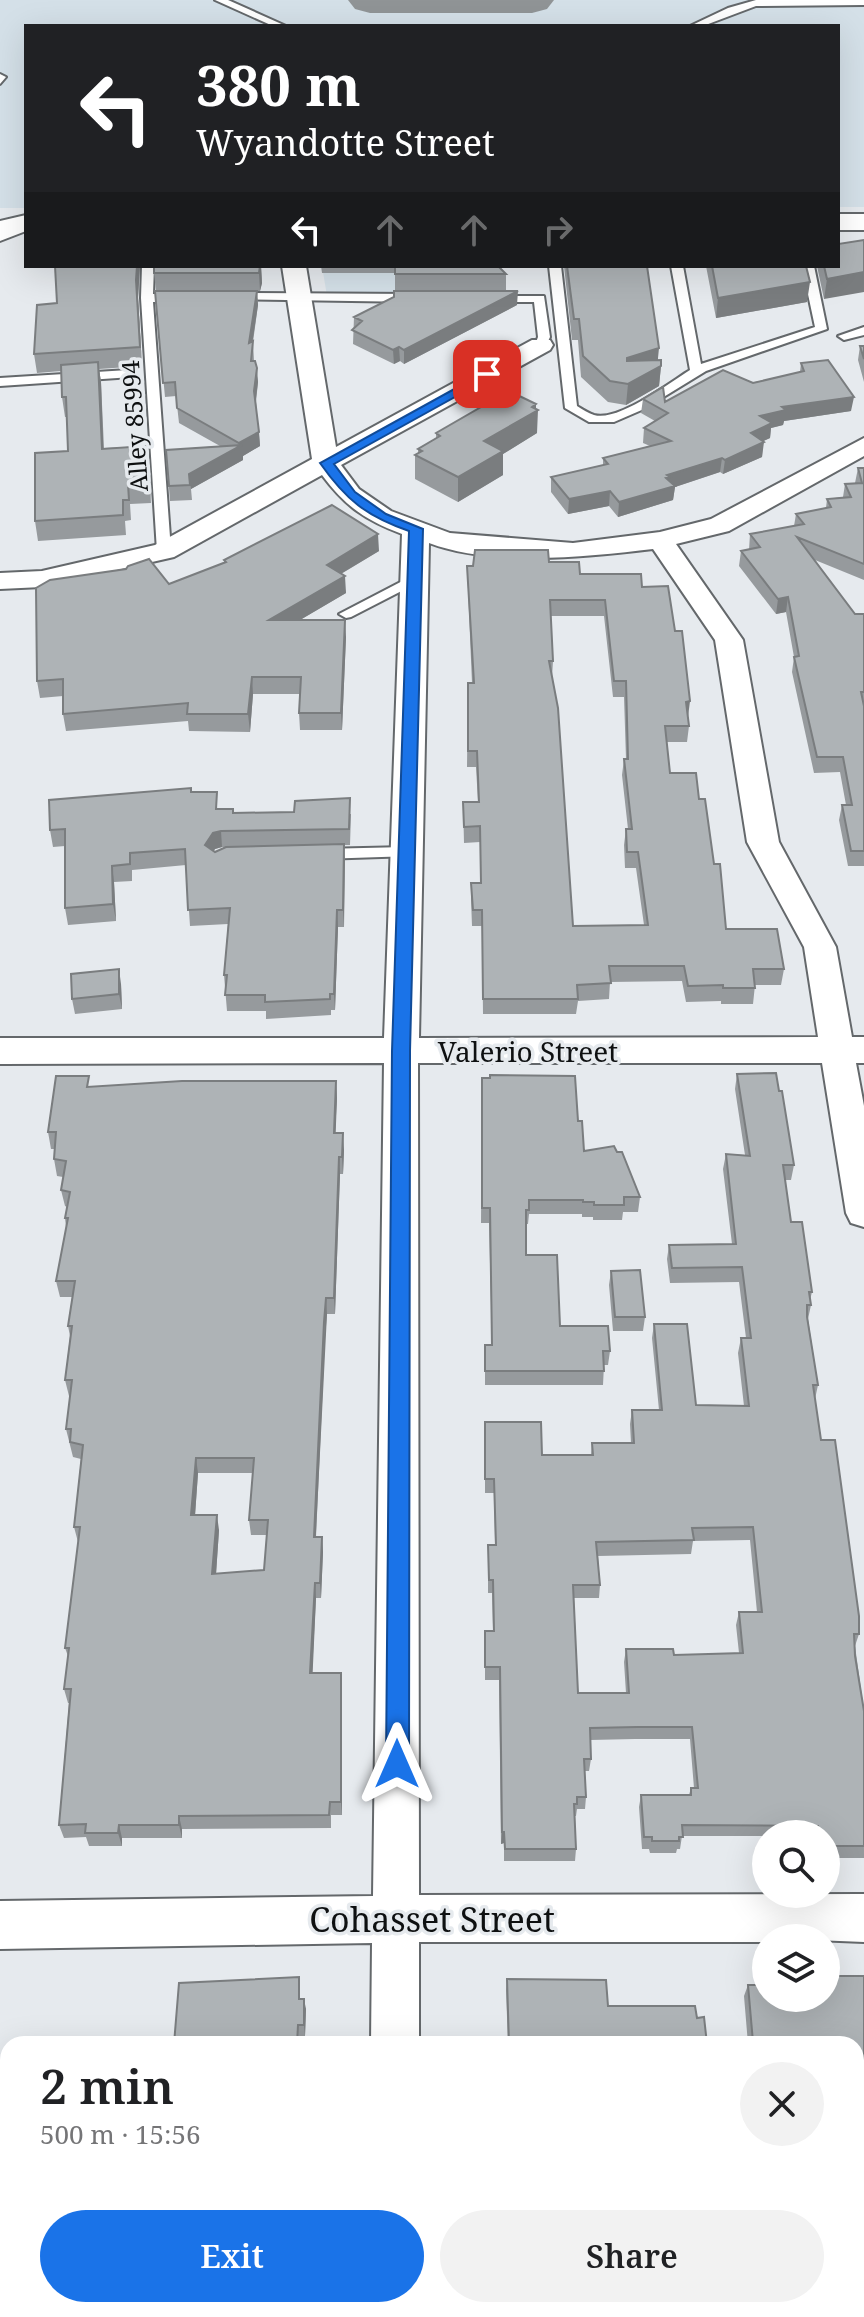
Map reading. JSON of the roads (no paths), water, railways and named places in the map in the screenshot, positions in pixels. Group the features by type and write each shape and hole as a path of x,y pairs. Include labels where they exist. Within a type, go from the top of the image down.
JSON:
{"main road":[{"path":"840,222 864,222"}],"street":[{"path":"294,268 326,463 350,495 382,517 445,540 538,551 586,550 660,540 720,525 864,446"},
{"path":"0,581 42,579 164,551 541,345"},
{"path":"395,2036 401,1051 416,529"},
{"path":"660,540 729,640 763,842 820,947 850,1050 864,1213"},
{"name":"Valerio Street","path":"0,1051 850,1050"},
{"name":"Cohasset Street","path":"0,1925 396,1919 864,1918"}],"lane":[{"path":"220,0 276,24"},
{"path":"700,24 756,3 864,2"},
{"name":"Alley 85994","path":"148,268 147,298 164,551"},
{"path":"555,268 571,408 593,419 610,419 640,406 696,371 821,329 808,268"},
{"path":"677,268 696,371"},
{"path":"222,297 431,298"},
{"path":"147,298 192,298"},
{"path":"478,298 540,298 544,337 541,345"},
{"path":"844,336 864,331"},
{"path":"0,382 128,374"},
{"path":"346,614 414,579"},
{"path":"297,854 406,852"}]}
